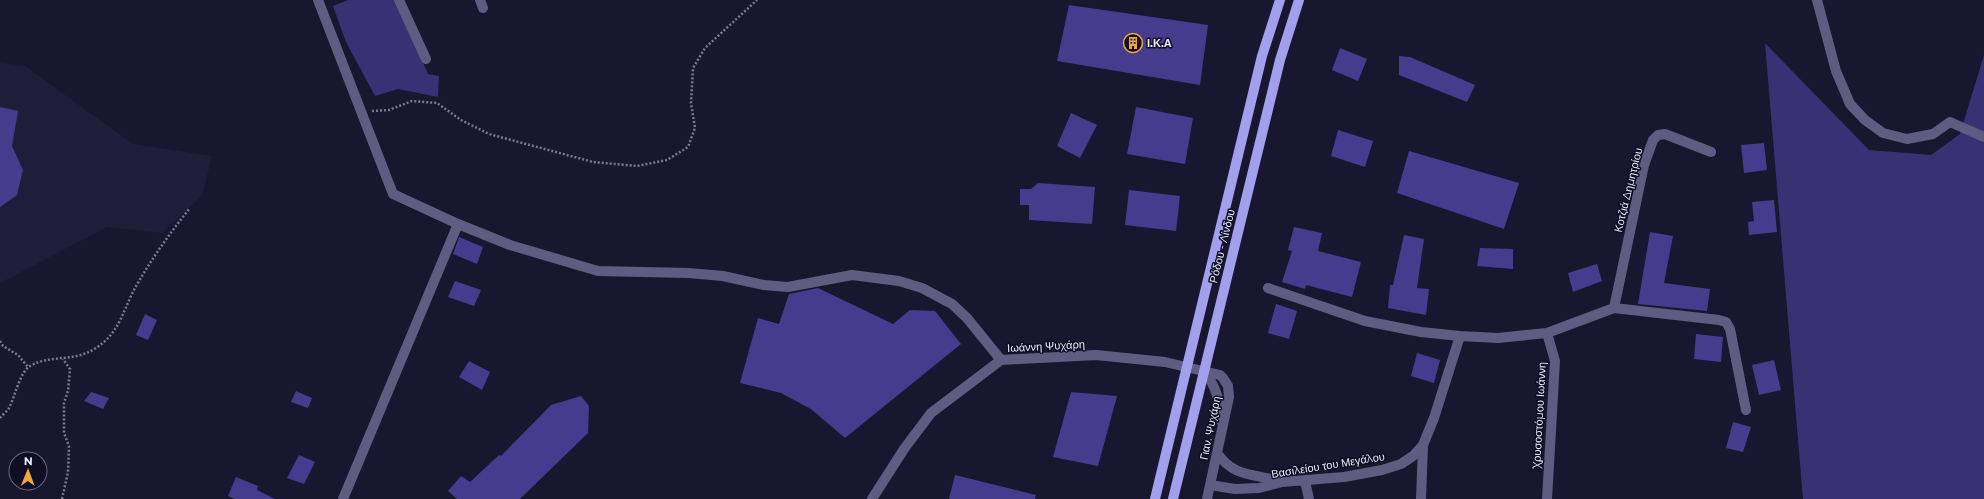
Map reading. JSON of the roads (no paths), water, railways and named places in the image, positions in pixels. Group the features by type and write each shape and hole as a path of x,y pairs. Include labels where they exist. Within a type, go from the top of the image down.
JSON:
{"main road":[{"name":"Ρόδου - Λίνδου","path":"1155,499 1262,56 1280,0"},
{"name":"Ρόδου - Λίνδου","path":"1173,499 1280,60 1299,0"}],"street":[{"path":"318,0 393,194 458,224 510,245 598,270 688,273 723,276 764,285 788,287 852,275 899,281 922,288 952,304 967,318 1002,360"},
{"path":"399,0 426,59"},
{"path":"1817,0 1836,71 1850,104 1865,120 1883,133 1907,139 1933,134 1950,122 1984,137"},
{"name":"Κοτζιά Δημητρίου","path":"1614,308 1644,165 1653,140 1658,135 1665,134 1711,152"},
{"path":"344,499 458,224"},
{"path":"1268,288 1365,320 1421,332 1460,336 1498,338 1547,332 1614,308 1726,322 1730,329 1746,410"},
{"name":"Χρυσοστόμου Ιωάννη","path":"1547,332 1555,361 1547,499"},
{"name":"Βασιλείου του Μεγάλου","path":"1210,485 1247,489 1270,487 1282,482 1344,477 1382,470 1401,464 1413,456 1423,445 1434,418 1460,336"},
{"name":"Ιωάννη Ψυχάρη","path":"872,499 904,449 931,413 1002,360 1096,355 1165,362 1187,366"},
{"path":"1187,366 1204,371"},
{"name":"Γιαν. Ψυχάρη","path":"1204,371 1212,381 1218,393 1221,436 1207,499"},
{"path":"1421,499 1423,445"},
{"path":"1217,454 1228,466 1238,472 1282,482"},
{"path":"1305,481 1309,499"}],"place":[{"name":"Ι.Κ.Α","path":"1133,43"}]}
